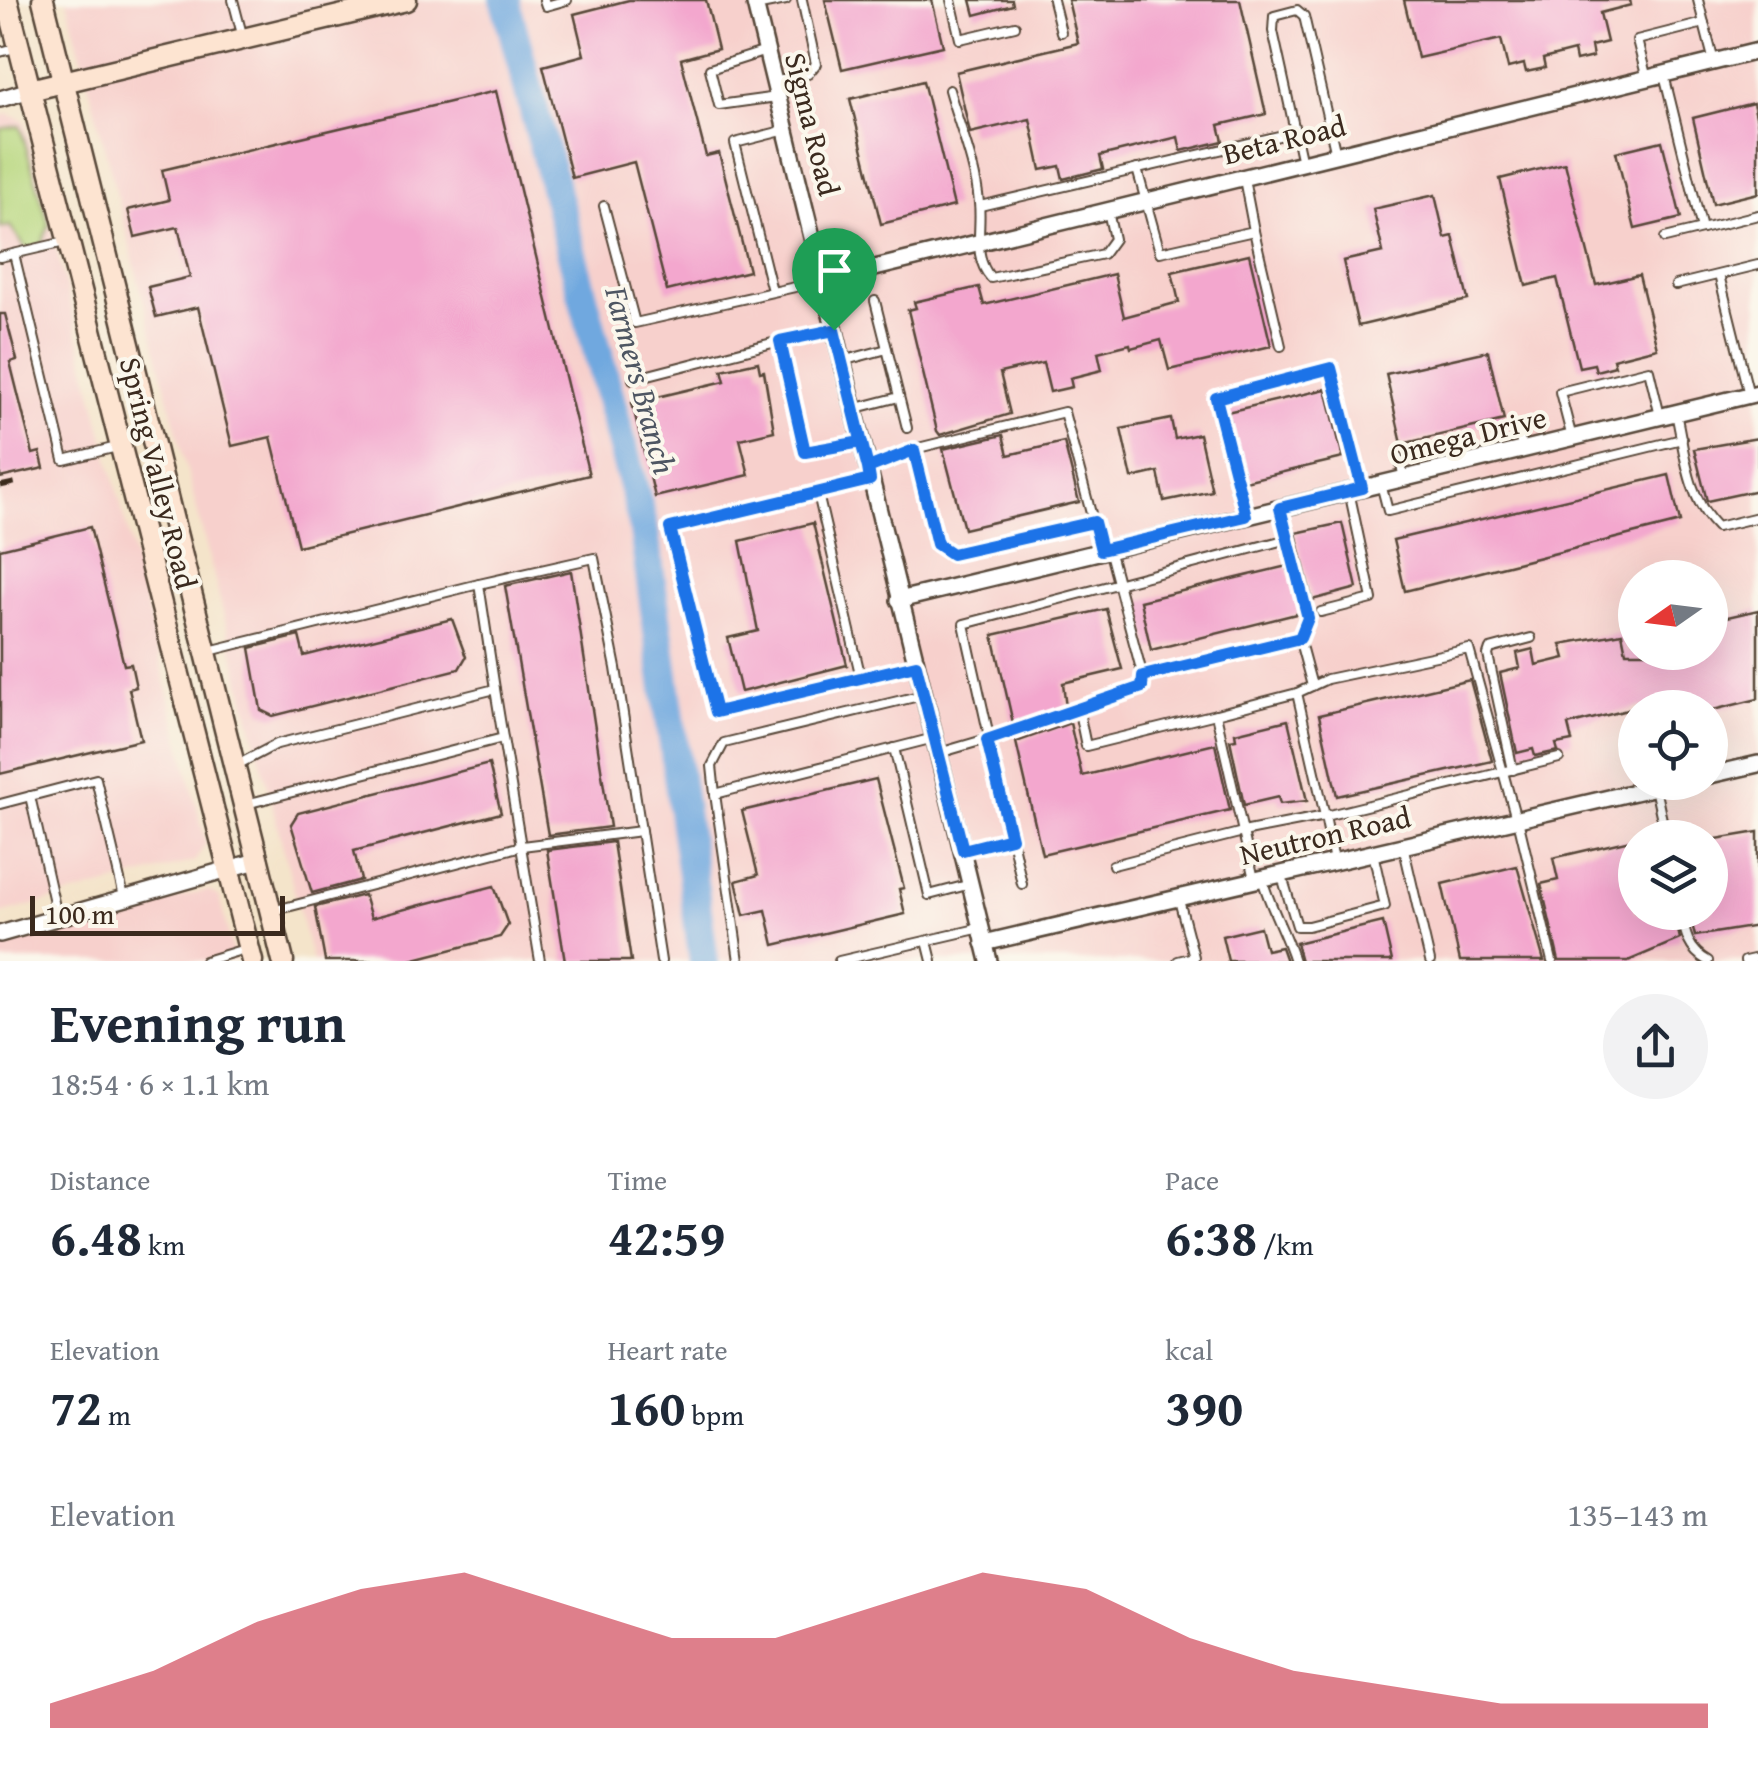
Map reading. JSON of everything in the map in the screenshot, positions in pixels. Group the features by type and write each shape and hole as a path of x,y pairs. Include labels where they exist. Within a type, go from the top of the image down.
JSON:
{"main road":[{"name":"Spring Valley Road","path":"43,0 238,765 284,961"},
{"path":"30,90 406,0"},
{"name":"Spring Valley Road","path":"5,2 9,49 30,90 251,954"},
{"path":"157,586 190,579"}],"street":[{"name":"Sigma Road","path":"754,3 990,961"},
{"name":"Beta Road","path":"822,281 1758,51"},
{"path":"0,99 30,90"},
{"name":"Omega Drive","path":"899,600 1754,394"},
{"path":"1728,771 1758,764"},
{"name":"Neutron Road","path":"983,935 1179,899 1618,796"},
{"path":"0,934 260,860"}],"lane":[{"path":"233,0 243,38"},
{"path":"544,0 546,6 567,0"},
{"path":"754,3 786,0"},
{"path":"766,51 710,70 719,105 776,89 808,74 816,64 802,0"},
{"path":"951,0 960,39 1016,26"},
{"path":"1053,0 1061,32"},
{"path":"1698,0 1714,62"},
{"path":"1302,163 1273,31 1274,16 1298,10 1304,16 1336,155"},
{"path":"1646,79 1637,40 1704,22"},
{"path":"1664,75 1702,228"},
{"path":"948,90 980,206 978,242 984,268 995,280 1099,256 1114,239 1108,210"},
{"path":"772,291 734,143 786,130"},
{"path":"980,206 1296,132"},
{"path":"1137,170 1160,252 1254,230"},
{"path":"1243,178 1281,346"},
{"path":"604,206 635,323 822,281"},
{"path":"1665,238 1758,215"},
{"path":"0,257 68,241"},
{"path":"14,254 64,460 121,446"},
{"path":"1676,286 1758,265"},
{"path":"1719,275 1754,394"},
{"path":"875,301 907,428"},
{"path":"634,379 834,330"},
{"path":"780,341 805,452 861,442"},
{"path":"842,361 887,349"},
{"path":"1246,516 1216,398 1331,368 1356,490 1372,599 1321,612"},
{"path":"1572,438 1560,392 1649,370 1664,416 1682,439 1696,500 1704,513 1717,527 1758,517"},
{"path":"853,409 899,396"},
{"path":"716,794 894,748 987,740 1142,687 1143,676 1118,581 1094,522 1064,412 914,450 869,474 818,494 670,528 716,712 916,665"},
{"path":"1662,444 1664,416"},
{"path":"1517,428 1522,450"},
{"path":"1381,484 1388,511 1682,439"},
{"path":"914,450 937,544 952,554 1094,522"},
{"path":"1398,457 1404,478"},
{"path":"818,494 861,678"},
{"path":"1280,508 1308,618 1300,638 1312,686"},
{"path":"1022,884 964,624 970,619 1288,539"},
{"path":"208,651 594,558 661,961"},
{"path":"478,584 537,960"},
{"path":"1143,676 1300,638"},
{"path":"1531,638 1490,649 1488,655 1517,819 1552,961"},
{"path":"1078,712 1086,746 1469,649 1508,771"},
{"path":"238,765 277,744 496,688"},
{"path":"1297,693 1334,861"},
{"path":"740,961 712,766 724,743 923,695"},
{"path":"1216,714 1258,878 1270,908 1282,918 1294,961"},
{"path":"246,804 503,738"},
{"path":"894,748 929,895 971,884"},
{"path":"1114,865 1560,758"},
{"path":"0,804 96,779 125,901"},
{"path":"30,796 58,920"},
{"path":"272,911 522,846 641,830"},
{"path":"963,850 1011,838"},
{"path":"1403,845 1430,961"},
{"path":"1280,873 1297,926 1308,926 1385,906 1372,852"},
{"path":"1178,961 1194,959 1179,899"},
{"path":"1685,930 1692,958 1708,961"},
{"path":"839,961 927,941 983,935"},
{"path":"927,941 932,961"},
{"path":"205,961 251,954"},
{"path":"1745,961 1758,958"}],"shaded area":[{"path":"67,0 1758,0 1758,961 312,961"},
{"path":"8,114 24,121 206,843 195,861 0,914 0,117"},
{"path":"208,890 219,897 235,961 0,961 0,944"}],"green space":[{"path":"20,126 49,225 42,243 28,251 10,226 0,228 0,129"}],"building":[{"path":"629,0 706,0 718,49 681,59 706,156 719,153 749,271 667,291 634,162 572,178 543,66 584,55 574,14"},
{"path":"825,0 932,0 943,46 842,69"},
{"path":"971,0 1012,0 1013,5 975,15"},
{"path":"1068,0 1240,0 1266,114 1219,125 1223,141 1181,151 1178,137 1100,156 1103,169 1063,179 1060,166 1041,170 1030,119 970,133 956,72 1078,43"},
{"path":"1404,0 1630,0 1631,5 1600,13 1607,42 1591,46 1593,57 1576,61 1574,51 1543,59 1545,68 1526,72 1524,64 1508,68 1501,39 1418,58"},
{"path":"923,81 954,206 881,224 850,99"},
{"path":"496,91 589,475 298,546 271,437 232,446 198,307 156,317 148,287 190,277 178,227 135,237 128,210 169,200 162,170"},
{"path":"1753,103 1758,126 1758,193 1713,204 1693,118"},
{"path":"1662,141 1681,218 1635,229 1616,152"},
{"path":"1565,163 1596,285 1639,275 1657,348 1613,359 1615,366 1596,371 1594,364 1579,367 1557,278 1526,286 1500,179"},
{"path":"1435,195 1445,238 1453,236 1468,300 1358,326 1343,261 1383,252 1373,209"},
{"path":"1249,254 1271,346 1169,370 1161,340 1131,348 1130,344 1098,352 1102,370 1070,378 1072,387 1050,392 1043,363 1000,373 1010,414 940,435 937,431 908,310 916,308 914,302 979,287 984,305 1114,274 1124,317 1179,302 1172,272"},
{"path":"0,314 5,314 17,360 10,362 33,454 40,452 44,468 0,478"},
{"path":"1488,351 1504,420 1402,444 1386,374"},
{"path":"758,362 760,372 764,371 774,431 740,439 749,475 655,497 632,403 725,381 722,370"},
{"path":"1326,389 1343,458 1245,481 1227,412"},
{"path":"1171,419 1175,439 1199,434 1212,491 1164,501 1158,472 1132,478 1121,429"},
{"path":"1003,435 1008,455 1064,442 1079,502 964,529 943,449"},
{"path":"1758,438 1758,490 1707,501 1694,449"},
{"path":"1669,475 1680,522 1405,591 1393,540"},
{"path":"813,523 847,665 741,692 728,638 758,631 740,541"},
{"path":"1342,523 1357,588 1312,600 1296,533"},
{"path":"90,527 124,665 131,664 136,687 129,689 141,740 0,774 0,549"},
{"path":"1287,566 1300,613 1151,650 1140,601"},
{"path":"571,571 610,827 548,835 505,586"},
{"path":"1106,609 1122,669 1063,683 1066,708 1013,723 993,635"},
{"path":"1758,610 1758,699 1728,706 1728,690 1618,690 1618,712 1568,725 1572,741 1556,744 1558,751 1535,756 1533,749 1517,753 1500,673 1520,668 1517,653 1533,649 1536,665 1565,658 1561,644 1618,634 1618,670 1728,670 1728,617"},
{"path":"452,619 466,657 459,669 273,716 261,710 250,648 299,636 304,656"},
{"path":"1470,680 1492,761 1337,796 1319,715"},
{"path":"1288,720 1307,801 1280,804 1278,797 1244,805 1230,740 1236,739 1235,733"},
{"path":"1070,723 1082,776 1215,744 1230,810 1042,854 1016,742"},
{"path":"489,764 501,813 354,851 361,880 312,893 291,824 298,813"},
{"path":"876,779 904,888 899,889 905,914 774,945 766,910 744,915 736,881 758,875 742,811"},
{"path":"1758,832 1758,926 1695,936 1694,930 1728,930 1728,837"},
{"path":"613,842 631,961 565,961 547,850"},
{"path":"1618,843 1618,930 1678,930 1680,939 1628,961 1559,961 1541,884 1558,880 1553,858"},
{"path":"1517,866 1544,961 1460,961 1442,884"},
{"path":"494,886 508,925 500,937 407,961 325,961 315,907 364,895 371,918"},
{"path":"1383,922 1392,961 1301,961 1296,943"},
{"path":"1260,927 1266,950 1281,947 1286,961 1228,961 1222,936"}],"waterway":[{"name":"Farmers Branch","path":"505,0 643,524 704,961"}],"railway":[{"path":"0,486 18,482"}],"route":[{"path":"834,330 780,341 805,452 861,442 868,468 914,450 937,544 952,554 1094,522 1101,550 1246,516 1216,398 1331,368 1362,488 1280,508 1308,618 1300,638 1143,676 1142,687 987,740 1011,838 963,850 916,665 716,712 670,528 870,480 868,468 834,330"}]}
